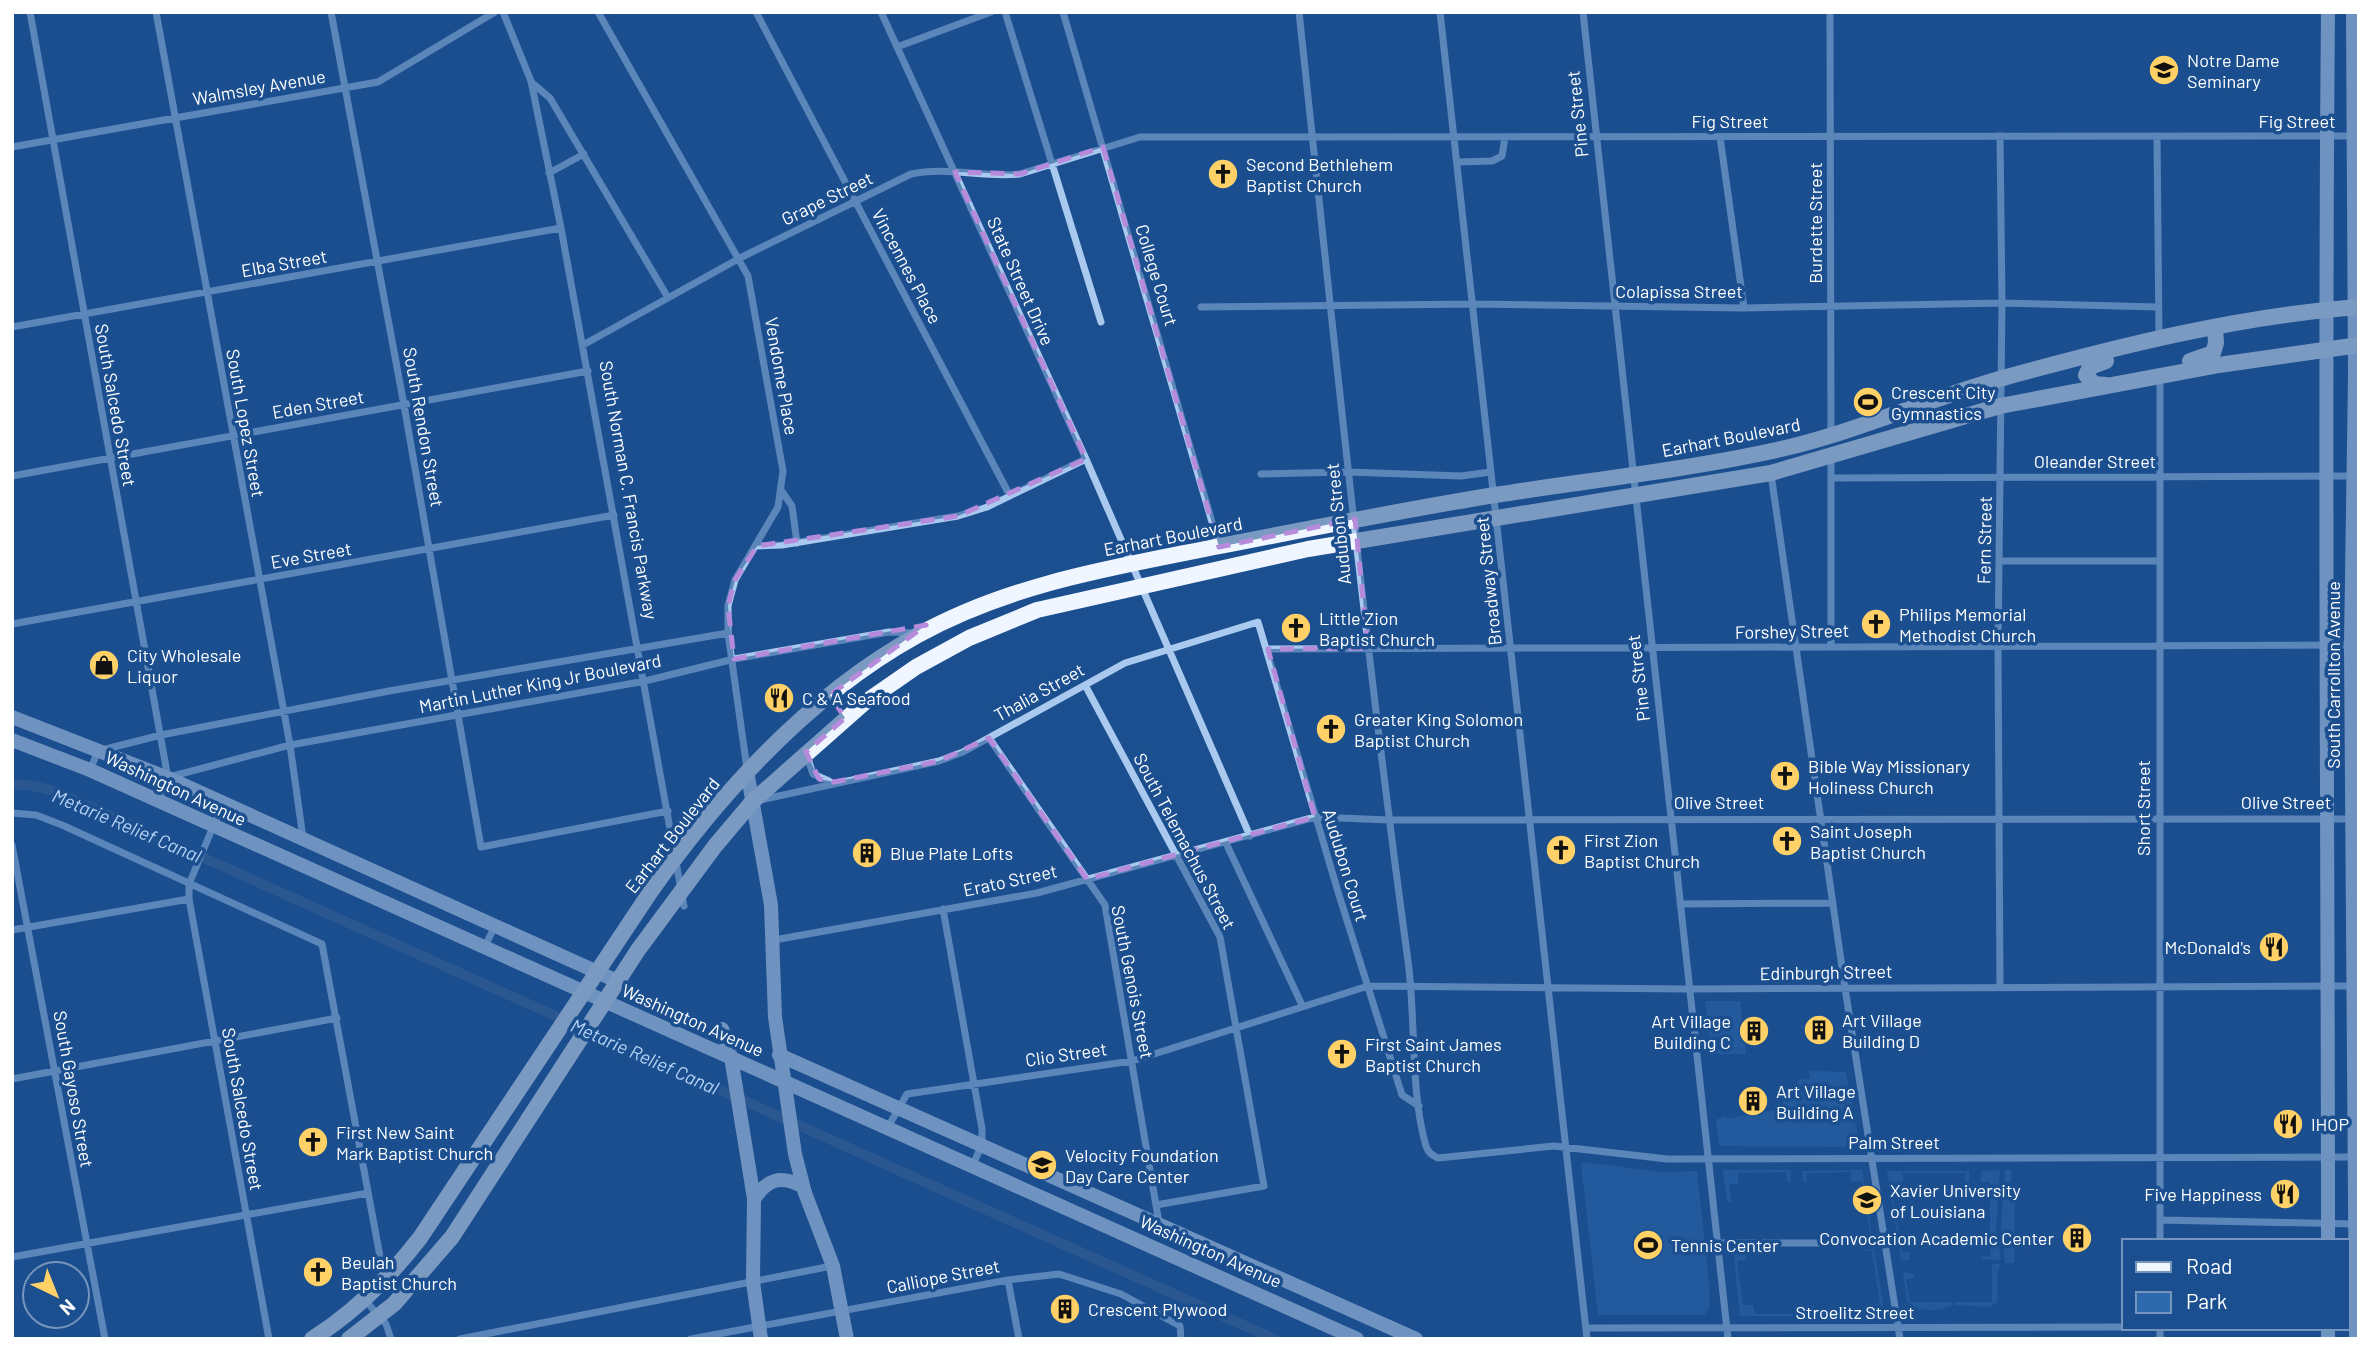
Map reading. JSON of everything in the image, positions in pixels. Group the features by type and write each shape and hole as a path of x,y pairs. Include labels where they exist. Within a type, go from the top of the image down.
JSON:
{"main road":[{"name":"Earhart Boulevard","path":"312,1339 385,1281 420,1238 675,857 747,771 830,695 920,634 971,609 1035,586 1132,563 1355,519 1779,449 1831,435 2001,379 2160,338 2215,327 2357,307"},
{"path":"2160,376 2183,362 2213,353 2215,327"},
{"path":"2108,386 2088,380 2087,370 2143,343"},
{"path":"349,1339 379,1317 414,1283 452,1237 617,981 683,898 753,801 845,718 927,660 1008,620 1142,586 1357,540 1771,473 2000,406 2326,348 2357,346"},
{"path":"830,695 845,718"},
{"path":"527,1078 546,1090"}],"street":[{"name":"South Salcedo Street","path":"30,12 168,778"},
{"name":"South Lopez Street","path":"156,12 290,745 304,839"},
{"name":"South Rendon Street","path":"331,12 460,715 481,847 668,811"},
{"name":"Walmsley Avenue","path":"12,147 388,78 495,12"},
{"path":"503,12 531,81 551,98 667,296"},
{"name":"Vendome Place","path":"597,12 748,276 783,471 778,508 735,580 730,596 728,633 734,659 747,771"},
{"name":"Vincennes Place","path":"756,12 1010,496"},
{"name":"State Street Drive","path":"881,12 1086,459 1250,836"},
{"path":"897,47 991,12"},
{"path":"1005,12 1101,322"},
{"name":"College Court","path":"1063,12 1219,547"},
{"name":"Audubon Street","path":"1299,12 1368,648 1411,987 1419,1106 1427,1149 1431,1155"},
{"name":"Broadway Street","path":"1440,12 1587,1339"},
{"name":"Pine Street","path":"1583,12 1594,136 1634,474 1650,650 1672,818 1728,1339"},
{"name":"Burdette Street","path":"1830,12 1831,435"},
{"name":"South Carrollton Avenue","path":"2328,12 2328,1239"},
{"name":"South Carrollton Avenue","path":"2353,12 2356,136 2353,229 2357,307 2353,986 2357,1331"},
{"name":"South Norman C. Francis Parkway","path":"531,81 588,371 683,898"},
{"name":"Fig Street","path":"1102,147 1140,136 1177,134 1312,137 1830,138 2356,136"},
{"name":"Fern Street","path":"2000,136 2000,986"},
{"path":"2157,136 2157,307 2160,338"},
{"path":"1458,162 1492,161 1502,156 1506,137"},
{"path":"1720,137 1744,307"},
{"name":"Grape Street","path":"583,345 667,296 911,174 938,169 1000,176 1020,174 1102,147"},
{"path":"549,173 584,154"},
{"name":"Elba Street","path":"12,327 561,228"},
{"path":"2326,229 2353,229"},
{"name":"Colapissa Street","path":"1200,307 1474,304 1744,307 2002,303 2157,307"},
{"name":"Eden Street","path":"12,476 588,371"},
{"name":"Short Street","path":"2160,376 2160,1239"},
{"path":"1831,457 1831,646"},
{"path":"757,546 797,543 958,516 1010,496 1086,459"},
{"path":"1261,474 1348,472 1436,476 1491,472"},
{"path":"1771,473 1794,647 1900,1339"},
{"name":"Oleander Street","path":"1831,478 2357,476"},
{"path":"781,490 793,506 797,543"},
{"name":"Eve Street","path":"12,624 614,515"},
{"path":"1999,561 2160,561"},
{"name":"Thalia Street","path":"753,801 939,761 989,738 1125,663 1258,622"},
{"name":"Audubon Court","path":"1258,622 1315,817 1402,1095 1419,1106"},
{"name":"Martin Luther King Jr Boulevard","path":"168,778 290,745 645,681 734,659 889,632 920,634"},
{"name":"Martin Luther King Jr Boulevard","path":"98,751 161,735 283,711 728,633"},
{"name":"Forshey Street","path":"1268,649 1650,650 1831,646 2355,645"},
{"name":"South Telemachus Street","path":"1085,685 1220,937 1264,1186 1156,1205"},
{"name":"Washington Avenue","path":"12,718 168,778 617,981"},
{"name":"South Genois Street","path":"989,738 1105,905 1159,1223"},
{"name":"Washington Avenue","path":"12,740 90,770 485,946 600,1008 731,1057 1357,1339"},
{"path":"90,770 98,751"},
{"path":"806,752 813,774 834,782"},
{"path":"747,771 771,905 775,1017 795,1154 802,1186 833,1266 848,1339"},
{"path":"158,801 168,778"},
{"path":"189,884 223,803"},
{"path":"12,813 36,815 62,825 322,944 385,1281"},
{"name":"Olive Street","path":"1250,836 1315,817 1389,820 2355,819"},
{"name":"Erato Street","path":"774,940 1037,893 1250,836"},
{"path":"1226,843 1302,1005"},
{"name":"South Gayoso Street","path":"12,845 104,1339"},
{"name":"South Salcedo Street","path":"189,884 189,899 269,1339"},
{"path":"12,930 189,899"},
{"path":"1680,904 1833,903"},
{"path":"943,909 975,1083 982,1144 972,1165"},
{"path":"485,946 495,926"},
{"name":"Edinburgh Street","path":"1302,1005 1368,986 1689,989 2353,986"},
{"name":"Clio Street","path":"888,1127 907,1094 1132,1060 1302,1005"},
{"path":"12,1079 337,1018"},
{"path":"722,1029 731,1057 754,1199 753,1282 760,1333"},
{"name":"Washington Avenue","path":"779,1055 1416,1339"},
{"name":"Palm Street","path":"1431,1155 1438,1158 1567,1147 1667,1159 2357,1157"},
{"path":"1042,1197 1052,1176"},
{"path":"754,1199 761,1188 776,1178 802,1186"},
{"path":"12,1257 368,1193"},
{"path":"2160,1220 2356,1224"},
{"path":"1717,1243 1885,1242"},
{"path":"1237,1283 1247,1264"},
{"path":"460,1339 833,1266"},
{"name":"Calliope Street","path":"691,1339 760,1333 843,1311 1008,1280 1059,1274 1121,1294 1180,1326 1181,1339"},
{"path":"1008,1280 1019,1339"},
{"path":"364,1299 379,1317 391,1339"},
{"name":"Stroelitz Street","path":"1586,1328 1899,1327 2002,1332 2122,1327"}],"highlighted area":[{"path":"1103,147 1219,547 1355,519 1368,648 1268,649 1315,817 1087,879 989,738 939,761 834,782 819,779 806,752 845,718 830,695 926,625 734,659 728,606 735,580 757,546 958,516 1086,459 955,172 1020,174"}],"green space":[{"path":"1705,1001 1740,1001 1746,1054 1711,1054"},
{"path":"1809,1071 1846,1072 1860,1147 1719,1146 1716,1120 1726,1116 1727,1119 1784,1108 1782,1093 1795,1090 1799,1080 1810,1078"},
{"name":"Tennis Center","path":"1584,1162 1661,1172 1697,1171 1710,1293 1709,1309 1704,1315 1598,1315 1581,1164"},
{"path":"1723,1170 1791,1170 1791,1182 1787,1182 1786,1172 1738,1173 1738,1184 1729,1184 1731,1202 1727,1202"},
{"path":"1862,1170 1872,1237 1862,1237 1870,1233 1862,1181 1851,1182 1851,1172 1807,1173 1807,1182 1803,1182 1802,1171"},
{"path":"2000,1170 1996,1230 2001,1260 1982,1259 1981,1257 1990,1256 1990,1182 1981,1182 1981,1171"},
{"path":"2005,1170 2011,1170 2011,1191 2015,1191 2014,1263 2005,1263 2001,1225"},
{"path":"1887,1171 1969,1171 1969,1181 1965,1182 1965,1173 1903,1173 1903,1182 1891,1184 1902,1253 1910,1252 1909,1260 1901,1260"},
{"path":"1733,1249 1742,1249 1746,1253 1746,1260 1737,1261 1743,1305 1753,1305 1755,1314 1806,1314 1807,1305 1814,1305 1815,1314 1867,1314 1868,1304 1880,1304 1872,1251 1863,1250 1874,1249 1885,1316 1740,1316"},
{"path":"1992,1264 2000,1264 1997,1275 1998,1302 1988,1307 1954,1305 1955,1302 1992,1302"},
{"path":"1903,1272 1914,1274 1914,1278 1906,1280 1910,1302 1952,1302 1952,1306 1928,1310 1907,1302"}],"waterway":[{"name":"Metarie Relief Canal","path":"12,785 40,787 84,804 1274,1339"}],"place":[{"name":"Notre Dame Seminary","path":"2164,70"},
{"name":"Second Bethlehem Baptist Church","path":"1223,174"},
{"name":"Crescent City Gymnastics","path":"1868,402"},
{"name":"Philips Memorial Methodist Church","path":"1876,624"},
{"name":"Little Zion Baptist Church","path":"1296,628"},
{"name":"City Wholesale Liquor","path":"104,665"},
{"name":"C & A Seafood","path":"779,698"},
{"name":"Greater King Solomon Baptist Church","path":"1331,729"},
{"name":"Bible Way Missionary Holiness Church","path":"1785,776"},
{"name":"Saint Joseph Baptist Church","path":"1787,841"},
{"name":"First Zion Baptist Church","path":"1561,850"},
{"name":"Blue Plate Lofts","path":"867,853"},
{"name":"McDonald's","path":"2274,947"},
{"name":"Art Village Building D","path":"1819,1030"},
{"name":"Art Village Building C","path":"1754,1031"},
{"name":"First Saint James Baptist Church","path":"1342,1054"},
{"name":"Art Village Building A","path":"1753,1101"},
{"name":"IHOP","path":"2288,1124"},
{"name":"First New Saint Mark Baptist Church","path":"313,1142"},
{"name":"Velocity Foundation Day Care Center","path":"1042,1165"},
{"name":"Five Happiness","path":"2285,1194"},
{"name":"Xavier University of Louisiana","path":"1867,1200"},
{"name":"Convocation Academic Center","path":"2077,1238"},
{"name":"Tennis Center","path":"1648,1245"},
{"name":"Beulah Baptist Church","path":"318,1272"},
{"name":"Crescent Plywood","path":"1065,1309"}]}
